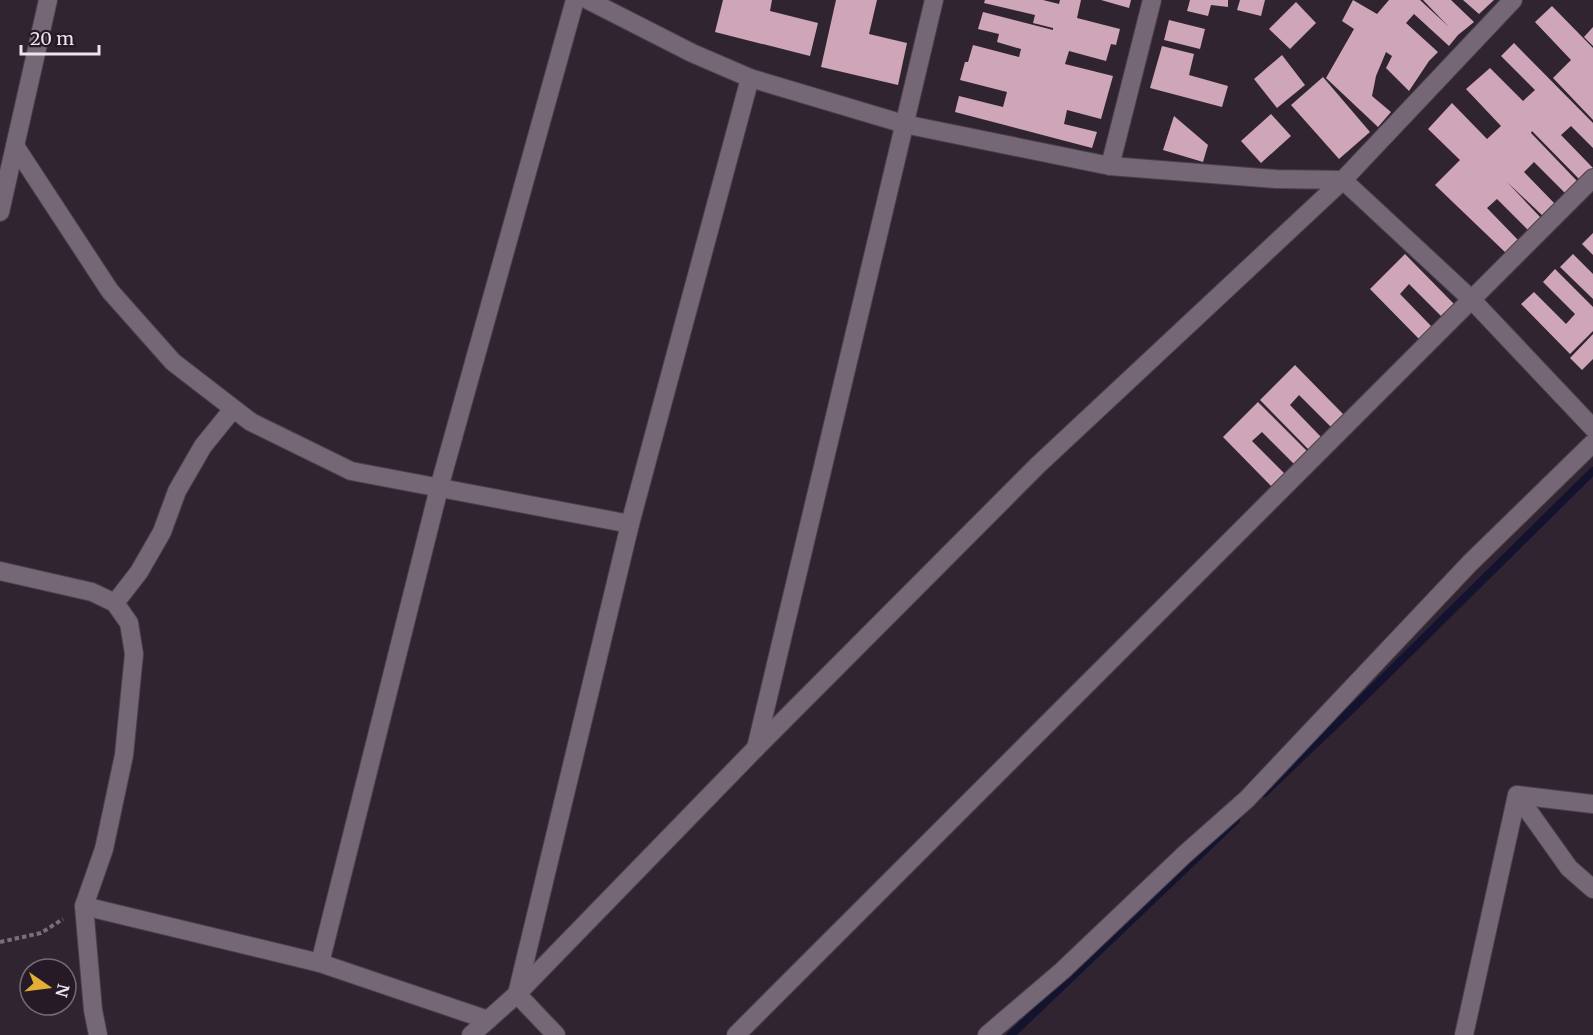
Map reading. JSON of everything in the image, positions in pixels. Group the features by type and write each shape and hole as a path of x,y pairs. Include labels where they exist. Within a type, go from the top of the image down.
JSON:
{"street":[{"path":"0,212 48,0"},
{"path":"320,963 439,488 575,0"},
{"path":"588,0 692,53 750,78 904,124 1110,166 1276,179 1343,180 1471,299 1593,428"},
{"path":"756,748 934,0"},
{"path":"1110,166 1152,0"},
{"path":"471,1035 517,994 756,748 1038,465 1343,180 1513,0"},
{"path":"517,994 630,524 750,78"},
{"path":"15,146 110,291 173,362 251,422 351,471 630,524"},
{"path":"736,1035 1593,178"},
{"path":"115,603 139,572 162,532 177,491 203,446 233,409"},
{"path":"987,1035 1062,971 1185,854 1247,799 1470,563 1593,443"},
{"path":"0,571 92,592 115,603 129,623 134,654 124,755 104,849 84,906 93,1010 98,1035"},
{"path":"1517,795 1593,804"},
{"path":"1517,795 1569,868 1593,889"},
{"path":"1464,1035 1517,795"},
{"path":"84,906 320,963 488,1020"},
{"path":"517,994 556,1035"}],"path":[{"path":"0,942 41,933 84,906"}],"building":[{"path":"723,0 772,0 770,11 818,23 810,56 715,32"},
{"path":"836,0 877,0 869,34 907,43 898,85 821,67"},
{"path":"985,0 1043,0 1059,4 1060,0 1081,0 1077,18 1120,29 1116,45 1111,44 1106,61 1069,51 1065,64 1113,76 1101,119 1067,110 1064,124 1097,132 1092,148 955,112 959,96 1003,107 1007,92 960,80 973,45 1019,57 1021,49 997,42 999,34 978,29 983,12 1053,30 1053,28 1033,23 1035,15 984,3"},
{"path":"1101,0 1131,0 1129,8"},
{"path":"1190,0 1228,0 1228,7 1211,5 1208,16 1187,11"},
{"path":"1240,0 1265,0 1261,16 1237,10"},
{"path":"1353,0 1377,14 1389,0 1420,0 1449,27 1423,0 1451,0 1474,22 1449,46 1414,14 1406,23 1438,52 1429,61 1409,91 1386,68 1392,56 1386,52 1376,76 1372,96 1391,112 1378,127 1326,78 1354,29 1342,21"},
{"path":"1463,0 1494,0 1479,14"},
{"path":"1296,2 1316,23 1290,49 1269,29"},
{"path":"1552,6 1593,48 1593,120 1553,78 1571,60 1535,22"},
{"path":"1169,20 1205,29 1200,49 1164,40"},
{"path":"1593,27 1593,46 1584,37"},
{"path":"1514,43 1593,123 1593,148 1571,126 1561,135 1593,168 1581,181 1532,131 1531,133 1578,182 1566,194 1534,162 1524,172 1556,205 1544,217 1507,182 1541,218 1529,231 1497,199 1487,208 1519,241 1507,254 1435,185 1460,160 1428,129 1452,103 1487,139 1501,126 1466,89 1490,68 1523,101 1535,90 1501,56"},
{"path":"1162,46 1194,54 1189,75 1228,86 1222,107 1150,88"},
{"path":"1282,55 1305,85 1277,108 1254,79"},
{"path":"1323,77 1370,132 1339,159 1291,105"},
{"path":"1271,114 1291,136 1261,163 1241,141"},
{"path":"1174,116 1208,145 1203,162 1163,150"},
{"path":"1593,233 1593,255 1582,244"},
{"path":"1405,254 1454,304 1441,316 1409,284 1400,294 1432,327 1419,339 1370,289"},
{"path":"1573,254 1593,274 1593,299 1560,267"},
{"path":"1555,269 1593,307 1593,331 1570,354 1521,304 1534,292 1566,324 1575,314 1543,282"},
{"path":"1593,334 1593,359 1582,370 1570,358"},
{"path":"1295,365 1344,415 1331,427 1299,395 1290,405 1322,438 1309,450 1260,400"},
{"path":"1258,402 1307,451 1294,464 1262,432 1252,441 1285,474 1272,487 1223,437"}],"waterway":[{"path":"1264,793 1593,471"},
{"path":"1011,1035 1236,820"}]}
